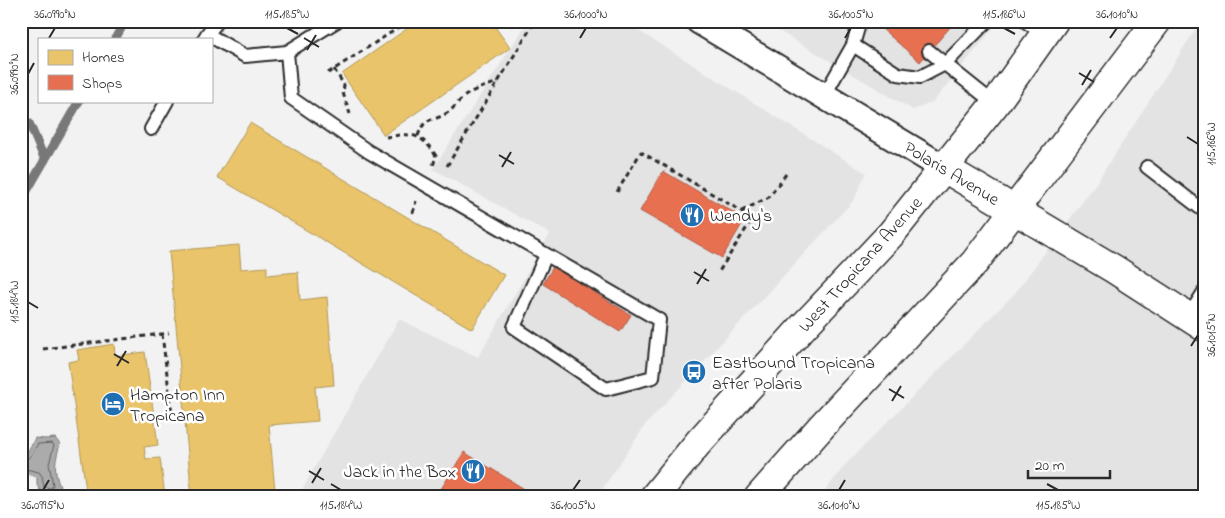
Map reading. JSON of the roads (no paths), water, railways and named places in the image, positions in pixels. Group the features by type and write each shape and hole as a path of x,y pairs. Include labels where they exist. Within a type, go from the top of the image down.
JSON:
{"main road":[{"path":"759,497 828,419 975,262 1157,21"},
{"name":"West Tropicana Avenue","path":"654,497 801,329 891,234 995,104 1042,26"},
{"name":"Polaris Avenue","path":"944,168 1114,269 1196,322"}],"street":[{"name":"Polaris Avenue","path":"699,21 944,168"}],"lane":[{"path":"206,36 218,21"},
{"path":"212,39 244,56 287,52 337,21"},
{"path":"824,96 853,46 860,21"},
{"path":"853,46 898,74 920,77 944,64 987,21"},
{"path":"929,51 995,104"},
{"path":"287,52 292,98 369,152 659,320 653,377 606,389 514,327 546,255"},
{"path":"151,129 166,102"},
{"path":"1147,167 1204,211"},
{"path":"1196,322 1204,292"}],"water":[{"path":"35,438 55,438 60,444 56,475 60,487 52,494 41,493 37,485 37,477 21,472 21,458 27,453"}],"waterway":[{"path":"116,38 125,21"},
{"path":"21,201 78,102"},
{"path":"29,123 45,160"}],"place":[{"name":"Wendy's","path":"692,215"},
{"name":"Eastbound Tropicana after Polaris","path":"694,372"},
{"name":"Hampton Inn Tropicana","path":"113,404"},
{"name":"Jack in the Box","path":"473,471"}]}
